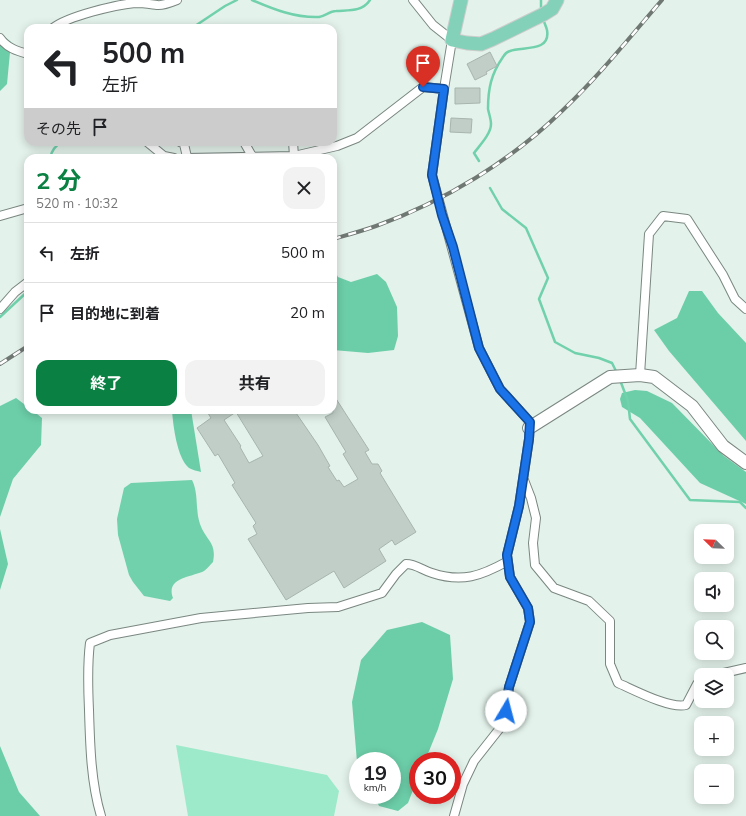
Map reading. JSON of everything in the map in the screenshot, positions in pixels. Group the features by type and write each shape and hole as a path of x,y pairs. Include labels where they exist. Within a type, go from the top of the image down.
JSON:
{"main road":[{"path":"461,0 452,40 481,44 552,9 557,0"}],"street":[{"path":"58,24 73,17 134,3 146,3 158,6 177,0"},
{"path":"413,0 433,25 452,40 432,175 442,215 453,247 479,348 500,389 530,422 519,506 507,555 510,577 528,608 530,622 509,687 504,723 474,762 463,784 454,816"},
{"path":"0,38 4,43 13,49 24,53"},
{"path":"337,146 357,138 423,87 444,89"},
{"path":"151,146 160,154"},
{"path":"302,154 336,146"},
{"path":"0,216 24,209"},
{"path":"640,375 649,234 662,216 687,219 723,275 735,299 746,309"},
{"path":"0,309 15,292 24,285"},
{"path":"529,428 610,378 640,375 654,377 692,406 723,446 746,463"},
{"path":"523,479 531,498 536,518 533,543 535,565 554,588 589,600 610,621 610,664 618,683 657,700 680,707 686,705 694,690"},
{"path":"102,816 96,799 90,734 88,662 90,643 110,635 201,618 308,608 338,607 382,593 396,574 406,564 413,564 441,576 464,579 490,571 508,561"},
{"path":"734,671 746,668"}],"shaded area":[{"path":"0,33 11,42 7,84 0,91"},
{"path":"377,274 386,282 397,307 398,336 394,350 368,353 337,350 337,275 351,282"},
{"path":"689,291 702,291 718,313 746,343 746,441 669,351 654,330 677,318"},
{"path":"635,390 647,391 672,403 724,456 746,472 746,504 700,483 640,418 622,407 620,399 622,393"},
{"path":"16,398 24,404 24,414 37,414 42,418 41,445 13,479 0,517 0,406"},
{"path":"172,414 192,414 201,472 189,468 181,457 173,424"},
{"path":"192,480 196,491 200,524 214,550 213,562 204,571 176,582 172,591 173,598 170,601 144,596 129,575 118,535 117,519 124,488 131,483"},
{"path":"0,529 8,564 0,590"},
{"path":"422,622 450,635 453,679 438,729 429,752 409,752 409,800 398,811 379,806 378,804 401,804 401,752 356,752 352,702 361,660 387,630"},
{"path":"176,745 327,775 339,791 334,816 188,816"},
{"path":"0,746 19,792 40,816 0,816"}],"building":[{"path":"490,52 497,66 486,72 487,74 475,80 467,64"},
{"path":"455,88 480,88 480,103 455,104"},
{"path":"451,118 472,119 471,133 450,132"},
{"path":"337,400 369,450 365,452 372,464 378,464 382,471 380,473 416,532 395,545 392,540 379,549 386,561 344,588 334,571 286,600 248,539 257,534 253,526 256,523 232,485 235,483 218,454 215,456 197,428 211,418 208,414 233,414 224,420 241,446 240,447 249,463 263,456 237,414 297,414 318,445 330,466 328,467 337,481 339,480 344,487 358,479 343,454 346,452 325,417 331,414 337,414"}],"waterway":[{"path":"198,24 237,0"},
{"path":"252,0 276,10 310,17 319,17 334,11 363,7 370,0"},
{"path":"541,0 541,12"},
{"path":"479,161 474,153 485,139 491,128 491,120 488,109 489,95 491,82 496,69 503,56 509,51 534,47 544,42 547,37 547,30 543,19"},
{"path":"52,154 56,146"},
{"path":"490,188 502,209 526,228 548,278 539,299 555,342 575,353 599,358 612,363 617,373"},
{"path":"0,317 24,295"},
{"path":"620,380 628,401 630,419 690,500 740,502 746,508"}],"railway":[{"path":"337,238 376,226 402,216 452,192 499,163 543,129 563,110 589,84 662,0"},
{"path":"0,364 24,349"}],"route":[{"path":"423,87 444,89 432,175 442,215 453,247 479,348 500,389 530,422 529,439 519,506 507,555 510,577 528,608 530,622 509,687 506,711"}]}
